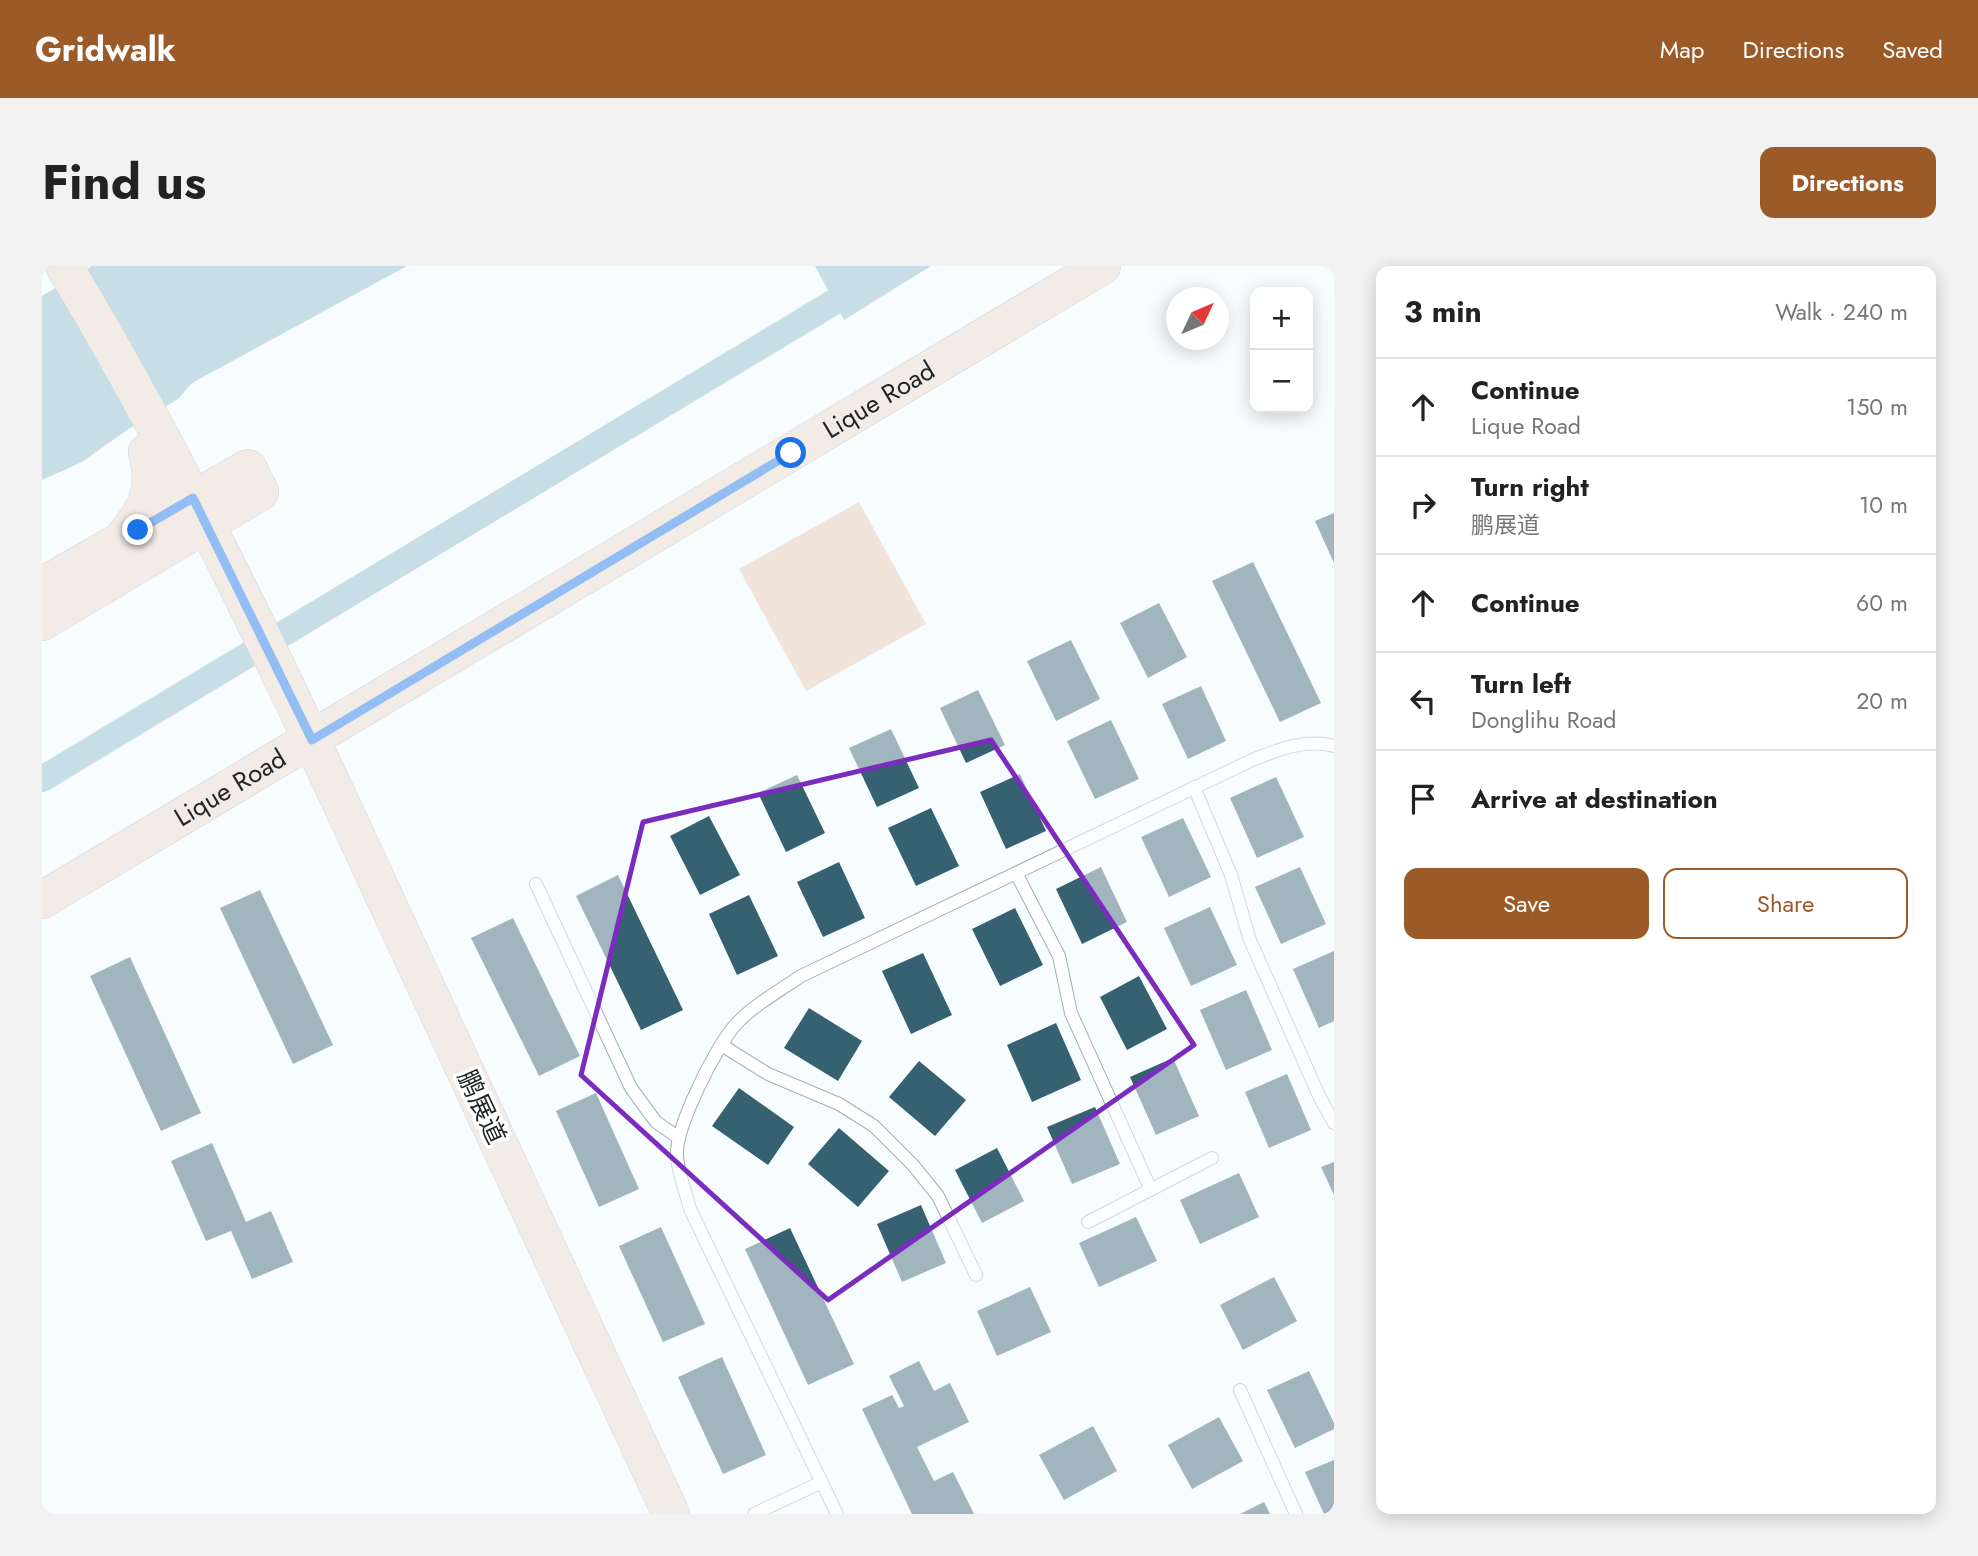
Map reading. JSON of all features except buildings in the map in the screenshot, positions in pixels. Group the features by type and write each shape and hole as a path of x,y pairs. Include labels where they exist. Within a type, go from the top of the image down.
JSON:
{"street":[{"path":"64,266 125,367 155,447 149,496 139,517 128,554"},
{"name":"Lique Road","path":"42,900 1102,266"},
{"path":"42,268 155,447"},
{"name":"鹏展道","path":"155,447 185,513 231,595 671,1514"},
{"path":"42,622 185,513 254,480"},
{"path":"42,586 128,554"},
{"name":"鹏展道","path":"303,746 644,1514"}],"lane":[{"path":"835,1513 690,1209 677,1157 679,1138 698,1087 735,1025 764,1001 802,976 1250,761 1288,746 1320,742 1334,746"},
{"path":"1194,788 1231,875 1250,940 1320,1098 1334,1123"},
{"path":"1017,873 1059,956 1071,1013 1151,1190"},
{"path":"536,884 631,1088 656,1122 679,1138"},
{"path":"723,1046 768,1074 839,1104 874,1126 913,1165 938,1196 976,1275"},
{"path":"1088,1222 1212,1158"},
{"path":"1240,1391 1296,1514"},
{"path":"754,1514 822,1482"}],"highlighted area":[{"path":"991,740 1194,1045 828,1300 581,1075 643,822"}],"shaded area":[{"path":"859,502 926,624 806,691 739,569"}],"water":[{"path":"92,266 407,266 192,383 178,399 82,462 42,480 42,296"},
{"path":"815,266 931,266 844,320"}],"waterway":[{"path":"42,779 834,302"}],"route":[{"path":"138,530 193,498 312,740 791,453"}]}
